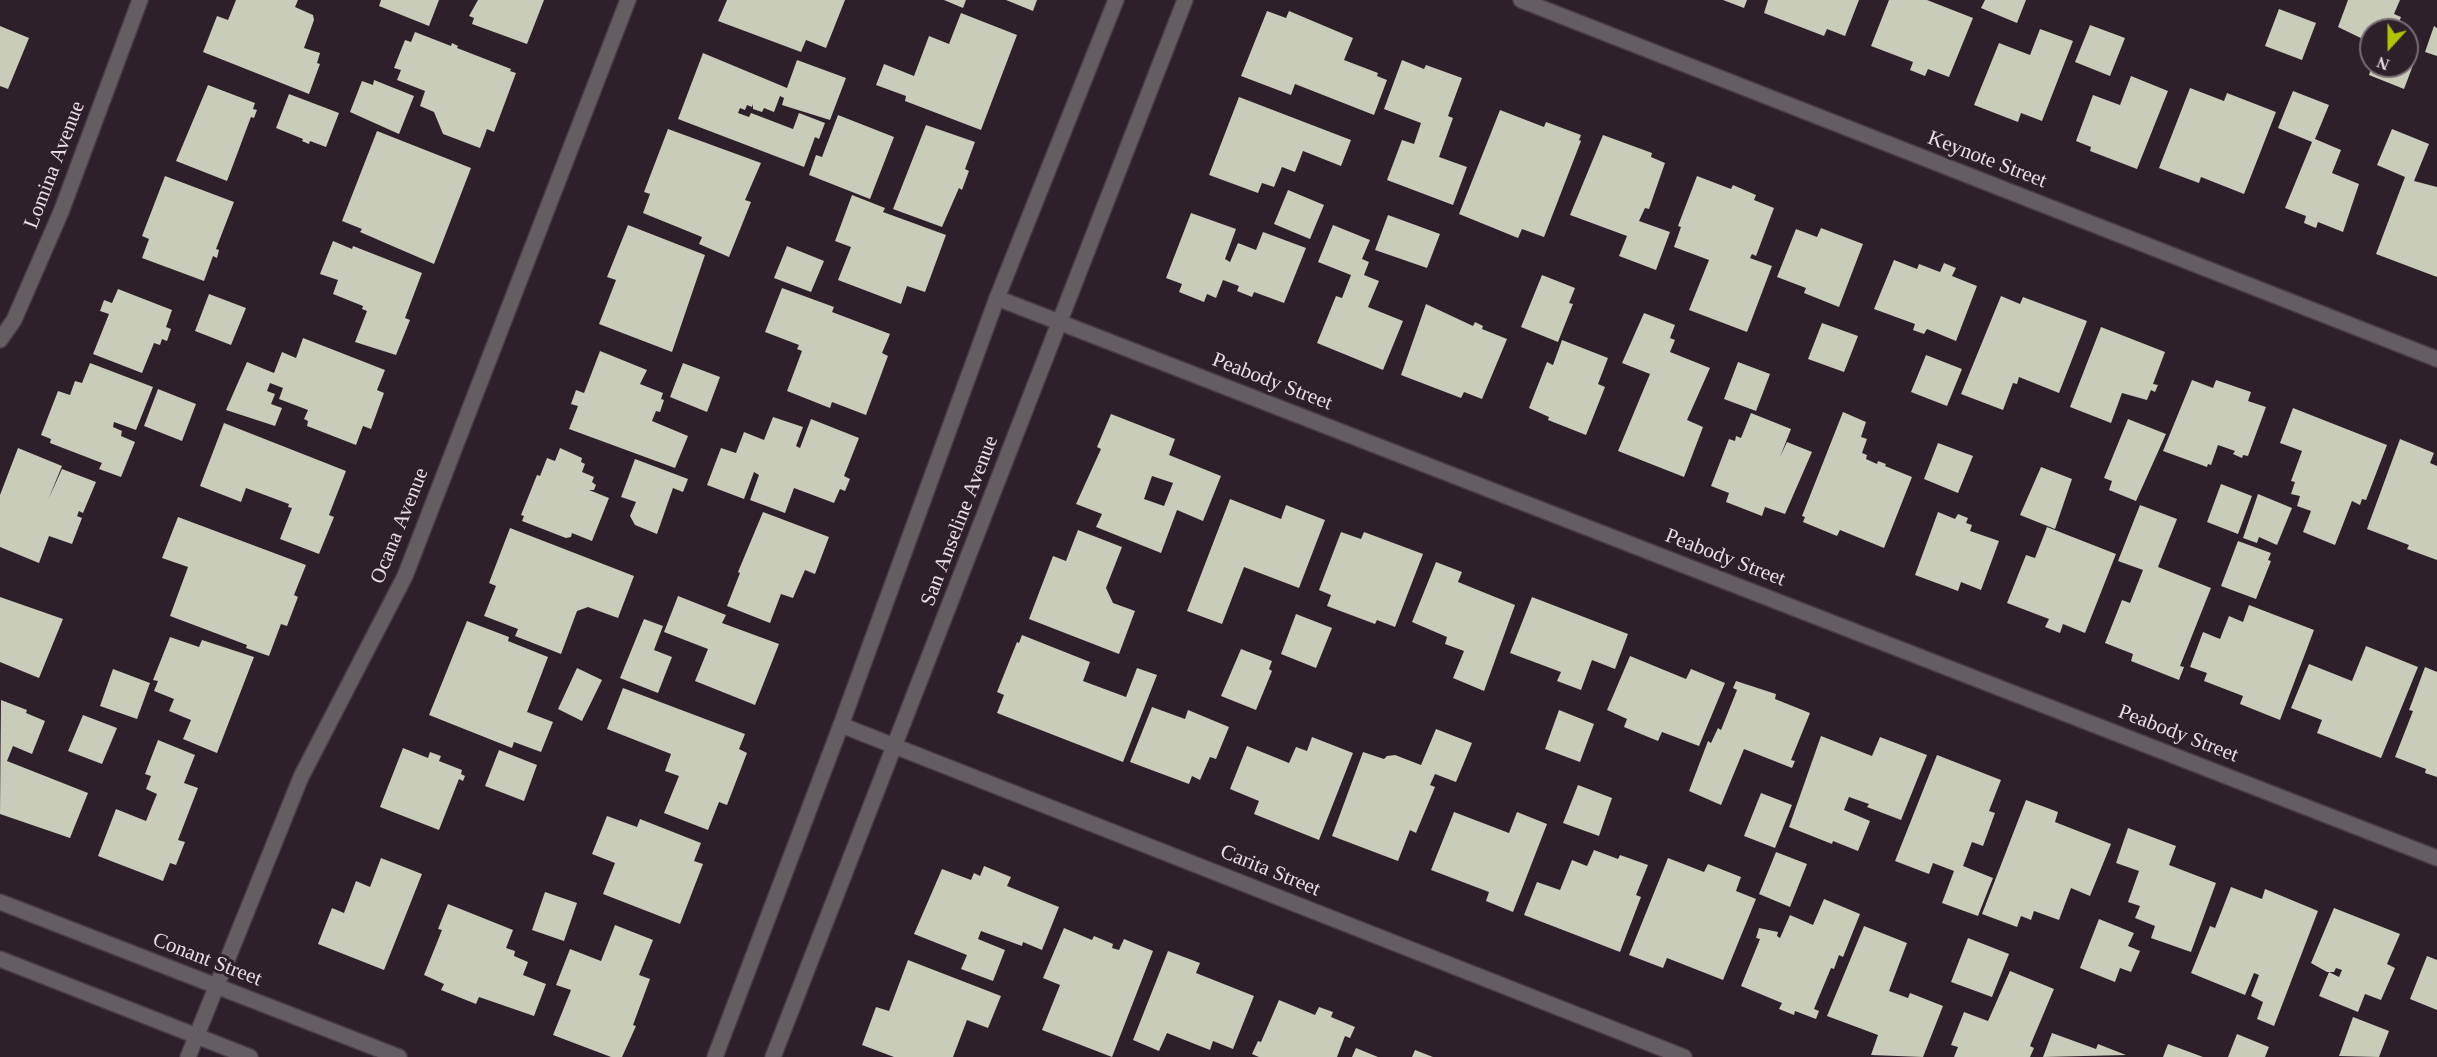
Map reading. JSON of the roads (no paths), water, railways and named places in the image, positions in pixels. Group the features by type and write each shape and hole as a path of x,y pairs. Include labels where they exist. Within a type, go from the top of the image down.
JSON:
{"street":[{"name":"Lomina Avenue","path":"0,340 14,320 61,212 140,0"},
{"name":"Ocana Avenue","path":"188,1057 301,777 405,576 628,0"},
{"name":"San Anseline Avenue","path":"715,1057 841,725 997,298 1116,0"},
{"name":"San Anseline Avenue","path":"773,1057 1185,0"},
{"name":"Keynote Street","path":"1521,0 2437,360"},
{"name":"Peabody Street","path":"997,298 2437,858"},
{"name":"Carita Street","path":"841,725 1684,1057"},
{"name":"Conant Street","path":"0,902 399,1057"},
{"path":"0,959 250,1057"}]}
